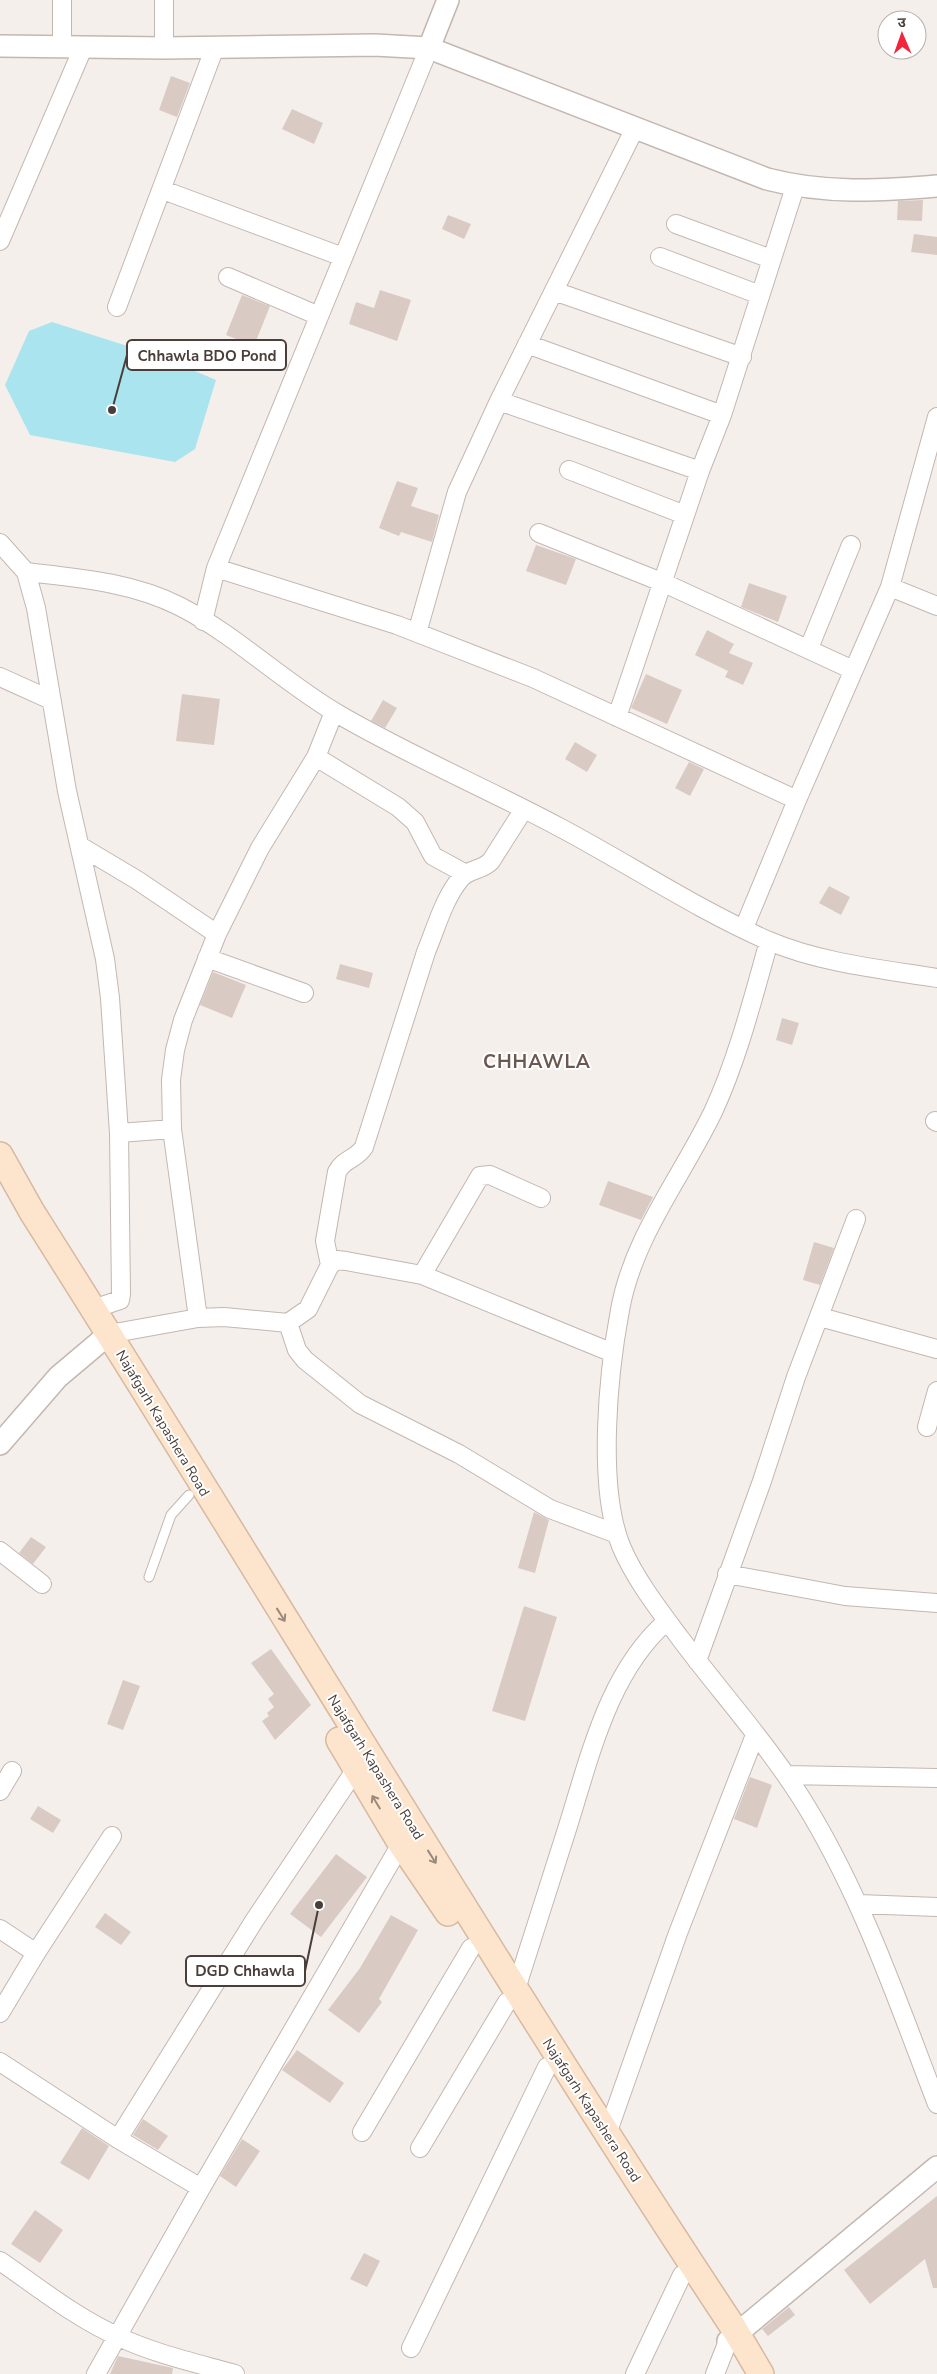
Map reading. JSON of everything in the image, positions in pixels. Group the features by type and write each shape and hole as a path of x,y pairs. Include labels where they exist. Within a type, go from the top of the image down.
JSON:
{"main road":[{"name":"Najafgarh Kapashera Road","path":"0,1155 32,1212 93,1309 103,1339 367,1754 511,1996 607,2134 732,2337 761,2374"},
{"path":"0,1180 103,1339 189,1495 401,1844 471,1948 511,1996 548,2067 682,2275 732,2337 748,2374"}],"street":[{"path":"62,0 62,47"},
{"path":"164,0 164,48"},
{"path":"203,620 216,568 448,0"},
{"path":"0,46 164,48 319,45 429,48 768,179 795,187 823,190 890,190 937,186"},
{"path":"117,307 163,190 215,47"},
{"path":"0,240 83,48"},
{"path":"417,633 452,506 499,400 635,128"},
{"path":"617,717 664,583 700,471 742,357 770,259 795,187"},
{"path":"163,190 343,257"},
{"path":"676,224 770,259"},
{"path":"660,257 760,295"},
{"path":"228,277 319,316"},
{"path":"554,291 742,357"},
{"path":"527,344 722,415"},
{"path":"499,400 700,471"},
{"path":"744,928 797,800 890,587 937,417"},
{"path":"569,470 685,515"},
{"path":"539,533 664,583 809,648 853,670"},
{"path":"0,542 26,572 36,608 67,791 98,924 106,969 119,1133 121,1294 120,1300 115,1303 93,1309"},
{"path":"809,648 851,544"},
{"path":"216,568 417,633 533,678 797,800"},
{"path":"26,572 119,585 178,606 203,620 334,712 407,752 524,809 769,941 841,962 937,978"},
{"path":"890,587 937,606"},
{"path":"0,676 52,700"},
{"path":"198,1318 172,1129 171,1080 175,1050 183,1020 217,934 260,848 316,757 334,712"},
{"path":"316,757 398,806 415,822 433,856 466,874"},
{"path":"330,1265 325,1241 337,1172 340,1166 361,1153 364,1147 426,952 450,893 466,874 487,866 524,809"},
{"path":"80,846 137,880 217,934"},
{"path":"769,941 726,1082 690,1156 639,1246 622,1301 613,1353 607,1444 608,1484 617,1534 630,1566 697,1661 788,1776 831,1848 859,1904 901,2005 937,2104"},
{"path":"207,958 304,993"},
{"path":"119,1133 172,1129"},
{"path":"422,1275 480,1176 490,1175 541,1198"},
{"path":"697,1661 762,1481 796,1377 856,1219"},
{"path":"0,1444 58,1377 103,1339 198,1318 243,1318 288,1323 308,1309 330,1265 336,1260 422,1275 613,1353"},
{"path":"820,1317 937,1349"},
{"path":"288,1323 297,1350 306,1360 360,1404 459,1454 550,1509 617,1534"},
{"path":"927,1428 937,1391"},
{"path":"0,1551 42,1584"},
{"path":"727,1574 846,1596 937,1603"},
{"path":"420,2148 511,1996 592,1750 608,1709 636,1652 667,1621"},
{"path":"607,2134 678,1933 755,1734"},
{"path":"118,2139 254,1921 356,1769"},
{"path":"0,1791 12,1771"},
{"path":"788,1776 937,1778"},
{"path":"0,2013 36,1953 112,1836"},
{"path":"96,2374 200,2188 401,1844"},
{"path":"859,1904 937,1907"},
{"path":"0,1928 36,1953"},
{"path":"362,2132 471,1948"},
{"path":"0,2062 118,2139 200,2188"},
{"path":"411,2348 548,2067"},
{"path":"715,2374 732,2337 937,2167"},
{"path":"0,2261 72,2310 118,2337 157,2352 235,2374"},
{"path":"635,2374 682,2275"}],"lane":[{"path":"149,1577 171,1515 189,1495"}],"water":[{"path":"52,322 162,357 216,380 195,449 175,462 30,435 5,385 29,331"}],"building":[{"path":"171,76 190,83 177,117 159,110"},
{"path":"292,109 323,123 314,144 282,129"},
{"path":"923,200 922,221 897,220 898,201"},
{"path":"448,215 471,224 464,239 442,229"},
{"path":"914,234 937,237 937,255 911,252"},
{"path":"380,290 411,300 397,341 349,324 356,302 374,308"},
{"path":"242,295 270,306 254,346 226,335"},
{"path":"397,481 418,488 411,506 439,515 432,542 401,532 399,536 379,528"},
{"path":"536,545 576,559 566,585 526,571"},
{"path":"749,583 787,596 778,622 741,607"},
{"path":"707,630 734,644 729,653 753,663 743,685 725,677 728,671 695,655"},
{"path":"646,674 682,690 667,724 631,708"},
{"path":"182,694 220,699 214,745 176,741"},
{"path":"383,700 397,708 385,728 371,721"},
{"path":"575,742 597,755 587,772 565,759"},
{"path":"689,762 704,769 690,796 675,788"},
{"path":"829,886 850,897 841,915 819,903"},
{"path":"340,964 373,973 369,988 336,979"},
{"path":"213,972 246,985 232,1018 200,1005"},
{"path":"782,1018 799,1023 792,1045 776,1040"},
{"path":"608,1181 653,1197 641,1220 599,1205"},
{"path":"814,1242 834,1248 820,1285 803,1280"},
{"path":"534,1512 549,1520 535,1573 518,1568"},
{"path":"31,1537 46,1547 33,1564 19,1553"},
{"path":"524,1606 557,1617 525,1721 492,1711"},
{"path":"271,1649 311,1705 275,1740 262,1721 269,1716 267,1713 274,1707 268,1699 274,1694 251,1663"},
{"path":"123,1680 140,1686 123,1730 107,1724"},
{"path":"750,1777 772,1785 757,1828 734,1819"},
{"path":"38,1806 61,1820 53,1833 30,1819"},
{"path":"336,1854 367,1877 321,1937 290,1914"},
{"path":"105,1913 131,1932 121,1945 95,1927"},
{"path":"391,1915 418,1930 379,1999 382,2002 359,2033 328,2010 360,1968"},
{"path":"297,2050 344,2083 330,2103 282,2070"},
{"path":"143,2119 168,2136 158,2150 133,2135"},
{"path":"82,2128 109,2146 89,2180 60,2163"},
{"path":"242,2139 260,2151 236,2187 220,2176"},
{"path":"937,2196 937,2288 933,2288 925,2259 870,2304 844,2270"},
{"path":"35,2210 63,2230 40,2263 11,2244"},
{"path":"364,2253 380,2261 367,2287 350,2279"},
{"path":"789,2307 795,2315 768,2336 762,2329"},
{"path":"118,2356 173,2368 172,2374 110,2374"}],"place":[{"name":"Chhawla BDO Pond","path":"112,410"},
{"name":"DGD Chhawla","path":"319,1905"}],"district":[{"name":"CHHAWLA","path":"537,1061"}]}
